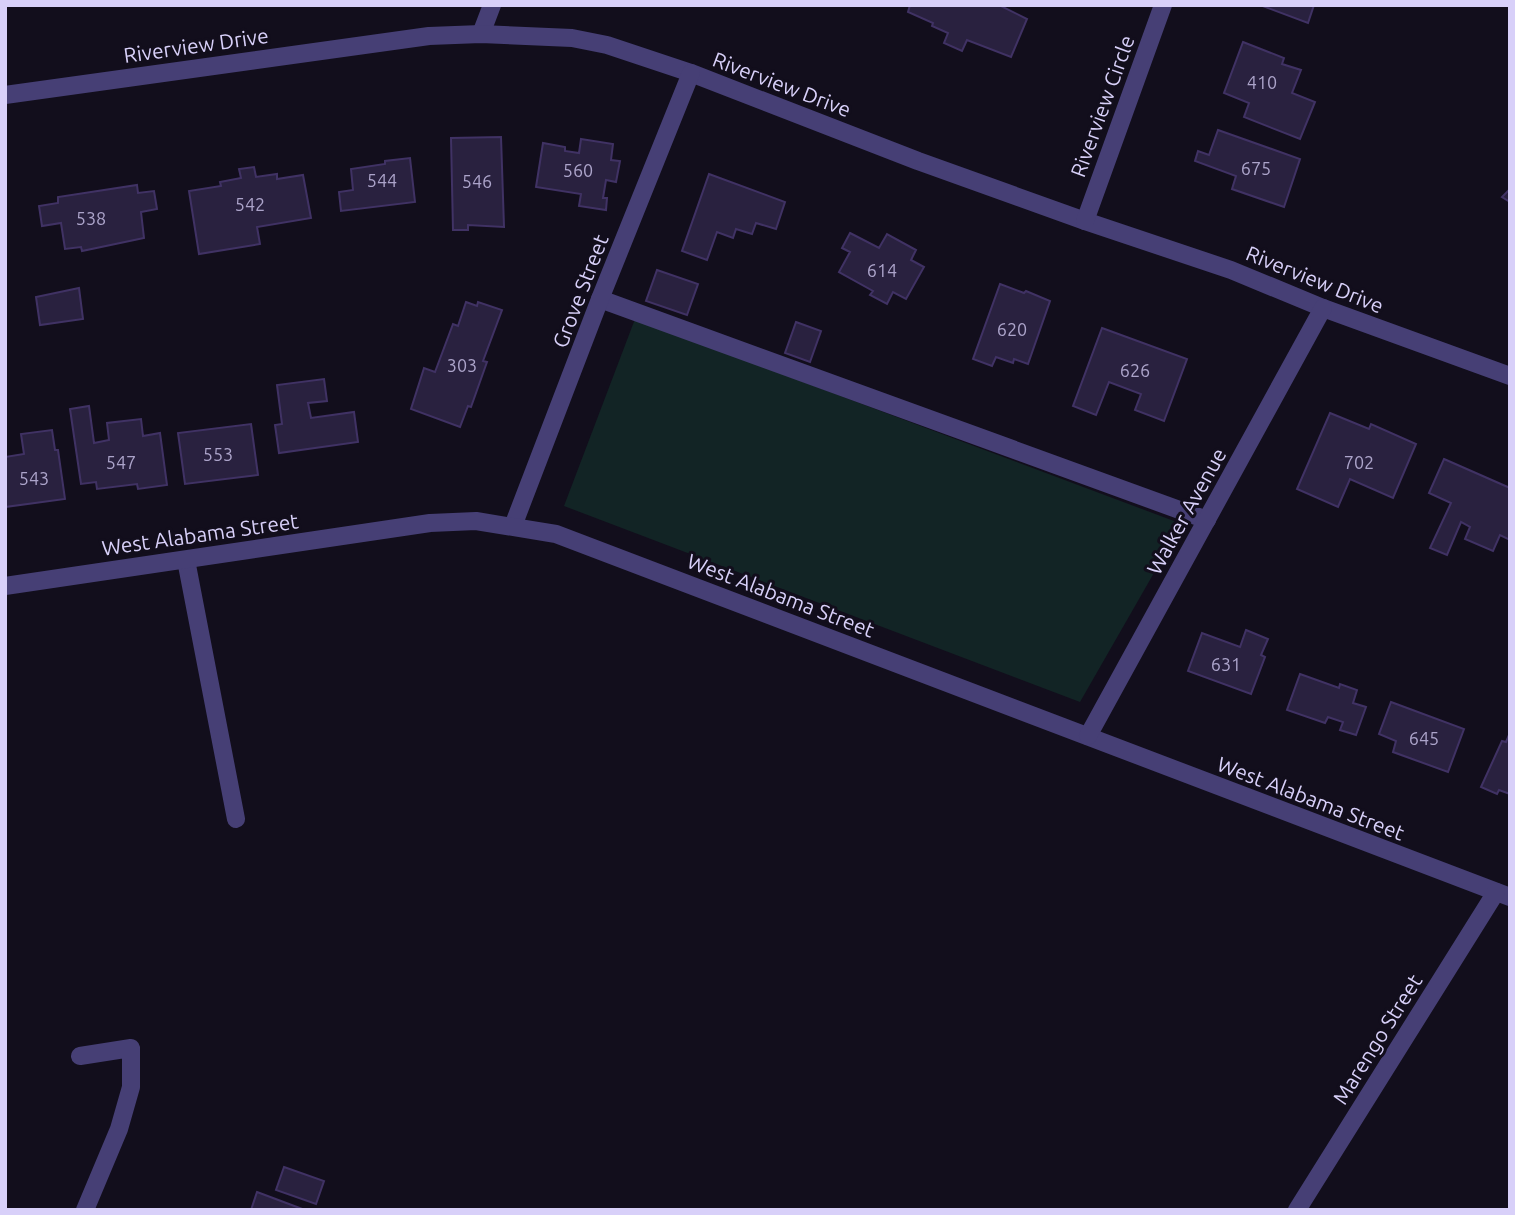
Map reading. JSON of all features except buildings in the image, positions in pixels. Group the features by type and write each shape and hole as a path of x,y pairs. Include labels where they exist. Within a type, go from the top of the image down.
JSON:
{"street":[{"path":"481,34 492,5"},
{"name":"Riverview Circle","path":"1085,221 1163,5"},
{"name":"Riverview Drive","path":"5,95 429,36 481,34 572,38 607,45 691,74 918,161 1231,270 1323,308 1510,376"},
{"name":"Grove Street","path":"513,526 600,299 691,74"},
{"path":"600,299 1207,520"},
{"name":"Walker Avenue","path":"1088,736 1323,308"},
{"name":"West Alabama Street","path":"5,586 430,523 476,521 556,534 1503,895"},
{"path":"186,560 236,819"},
{"name":"Marengo Street","path":"1297,1210 1503,895"},
{"path":"80,1056 131,1048 131,1087 128,1098 119,1129 85,1210"}],"shaded area":[{"path":"635,319 1182,524 1080,702 564,506"}]}
